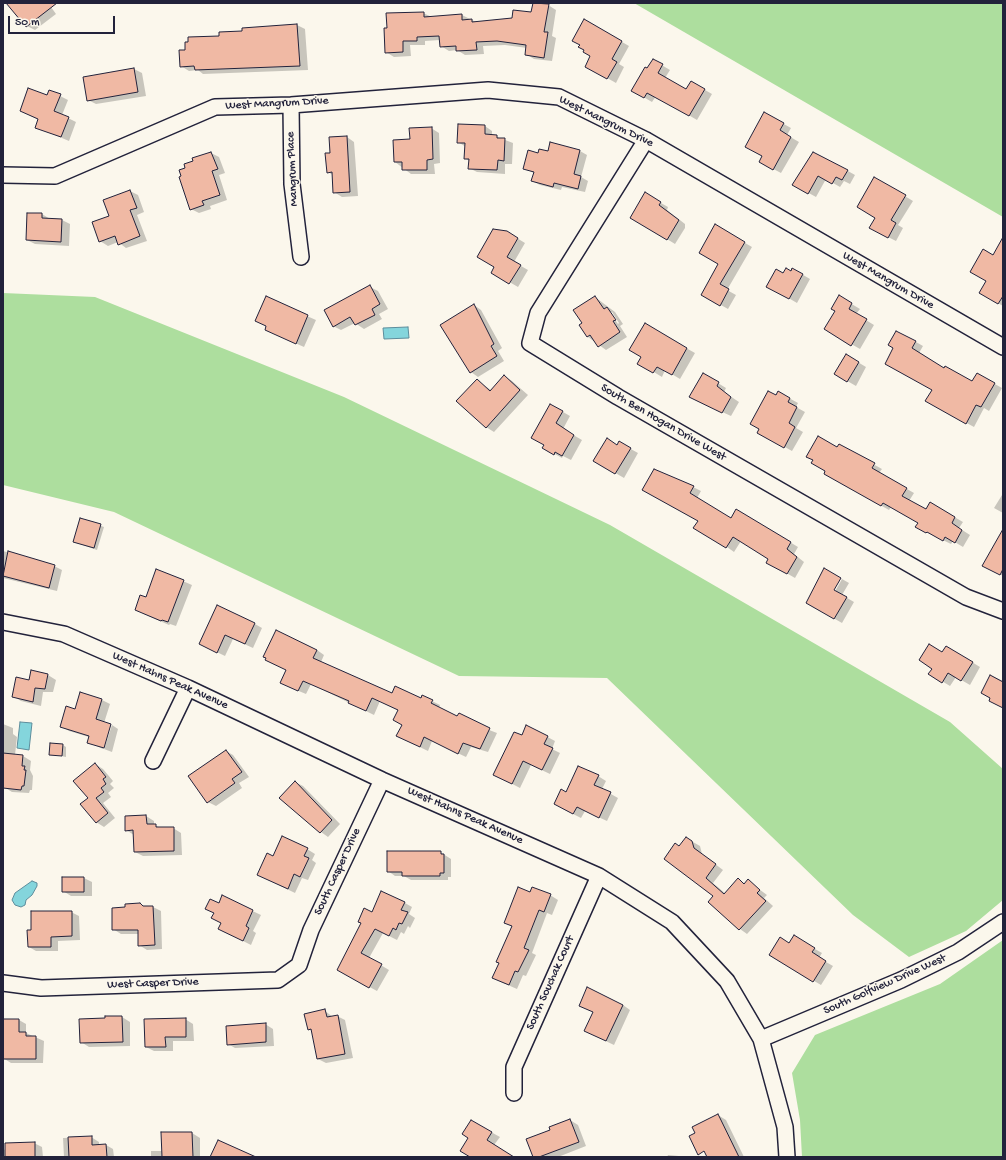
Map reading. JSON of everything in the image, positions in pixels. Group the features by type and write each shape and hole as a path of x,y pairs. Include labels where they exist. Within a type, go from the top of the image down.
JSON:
{"street":[{"name":"West Mangrum Drive","path":"3,175 55,176 215,107 291,105 488,90 559,97 646,140 1003,347"},
{"name":"Mangrum Place","path":"291,105 292,184 301,257"},
{"name":"South Ben Hogan Drive West","path":"646,140 538,313 530,343 618,397 966,597 1003,611"},
{"name":"West Hahns Peak Avenue","path":"3,622 64,634 188,688 382,780 599,876 672,922 727,981 761,1039 785,1127 787,1157"},
{"path":"153,761 188,688"},
{"name":"South Casper Drive","path":"299,965 311,930 382,780"},
{"name":"South Souchak Court","path":"514,1092 514,1068 599,876"},
{"name":"South Golfview Drive West","path":"761,1039 901,980 952,955 1003,922"},
{"name":"West Casper Drive","path":"3,983 41,988 278,980 299,965"}],"green space":[{"path":"634,3 1003,3 1003,217"},
{"path":"3,293 95,297 344,397 610,525 950,722 1003,769 1003,900 966,931 909,957 853,915 607,678 459,676 114,512 3,485"},
{"path":"1003,940 1003,1157 802,1157 800,1120 792,1073 815,1035 940,984"}],"water":[{"path":"408,327 409,338 384,339 383,328"},
{"path":"20,722 32,723 29,750 17,748"},
{"path":"32,881 37,883 37,886 32,895 26,900 25,905 21,907 15,905 12,900 15,893"}],"building":[{"path":"6,3 57,3 26,27"},
{"path":"533,3 549,4 544,32 548,32 544,58 525,55 526,45 497,41 476,42 477,50 456,51 456,46 440,47 439,36 417,37 417,41 403,41 403,52 385,53 384,28 387,28 386,13 424,12 424,17 462,14 462,20 472,19 472,22 512,18 513,10 531,12"},
{"path":"584,19 622,41 612,59 617,62 607,79 585,67 590,56 578,47 580,45 572,41"},
{"path":"297,24 300,66 195,70 194,66 180,67 179,50 185,50 185,42 188,42 188,37 219,36 219,32 242,31 242,28"},
{"path":"653,59 663,64 658,73 686,89 691,81 705,89 689,116 647,93 644,98 631,91 645,67 647,68"},
{"path":"134,68 138,92 87,101 83,77"},
{"path":"28,88 47,95 49,90 61,94 54,111 69,117 61,137 35,128 38,119 20,111"},
{"path":"764,112 784,123 780,130 791,137 773,170 759,162 762,156 745,147"},
{"path":"458,124 485,125 485,134 497,135 497,138 505,138 504,161 498,160 497,170 468,169 469,159 464,159 465,143 457,143"},
{"path":"432,127 433,159 427,160 427,170 402,170 402,162 394,162 393,140 410,139 409,128"},
{"path":"347,136 350,192 333,193 332,172 327,173 325,153 330,153 329,137"},
{"path":"550,142 580,150 574,174 581,176 578,189 554,183 553,187 531,181 534,172 523,169 528,150 538,153 539,149 548,151"},
{"path":"211,152 218,169 212,171 220,195 202,201 204,205 190,210 179,177 181,176 179,170 185,168 184,164 193,161 192,158"},
{"path":"813,152 848,170 842,180 836,177 832,184 818,176 808,194 792,185"},
{"path":"874,177 906,195 891,220 896,223 888,238 869,228 875,218 857,207"},
{"path":"130,190 137,208 130,210 140,236 118,245 115,236 99,242 92,222 109,216 103,200"},
{"path":"645,192 661,202 659,205 679,220 667,240 630,218"},
{"path":"27,213 42,213 42,218 62,219 61,242 26,240"},
{"path":"715,224 745,242 720,284 729,289 720,306 701,295 718,264 699,253"},
{"path":"493,229 507,231 518,238 507,257 521,265 509,284 491,273 494,267 477,257"},
{"path":"1003,237 1003,296 998,304 979,293 986,281 970,272 983,249 993,255"},
{"path":"786,268 791,271 792,268 803,274 789,299 766,287 776,269 783,273"},
{"path":"370,285 380,304 372,309 375,315 355,325 350,317 333,327 324,310"},
{"path":"839,295 852,303 849,309 867,319 851,346 824,329 835,311 831,309"},
{"path":"266,296 308,315 296,344 265,330 266,326 255,321"},
{"path":"595,296 604,309 607,307 616,320 613,321 620,332 598,347 590,335 587,337 579,325 582,323 573,310"},
{"path":"474,304 494,344 491,346 497,356 470,373 440,325"},
{"path":"645,323 687,348 672,375 657,367 653,373 637,364 641,357 629,350"},
{"path":"896,331 916,341 912,348 944,368 945,366 972,381 977,373 995,383 981,407 976,405 966,424 925,401 932,390 885,364 893,348 888,345"},
{"path":"846,354 859,362 847,382 834,374"},
{"path":"703,373 719,382 717,386 731,397 722,413 689,397"},
{"path":"504,375 520,390 486,428 456,401 477,379 490,391"},
{"path":"768,391 776,395 778,391 790,398 788,402 797,407 789,423 795,427 784,448 757,433 759,429 750,424"},
{"path":"550,404 563,411 556,423 574,435 562,456 555,452 554,455 542,448 544,445 531,438"},
{"path":"818,436 837,447 839,444 875,463 872,468 907,488 902,496 926,509 930,502 955,517 952,523 962,530 955,543 945,537 943,541 927,532 926,533 915,527 918,523 883,503 881,506 824,474 825,471 811,463 813,460 806,457"},
{"path":"607,438 617,445 619,441 631,448 615,474 593,461"},
{"path":"654,469 694,486 690,493 731,518 736,509 791,542 787,549 797,557 787,574 766,563 768,559 733,537 726,548 693,528 698,521 642,490"},
{"path":"80,518 101,524 94,548 73,542"},
{"path":"1003,529 1003,569 1000,575 982,566"},
{"path":"8,551 55,565 49,588 3,576"},
{"path":"824,568 841,578 834,590 847,597 834,619 806,603"},
{"path":"156,569 184,580 168,622 161,621 135,610 140,595 146,597"},
{"path":"217,605 255,623 245,644 225,635 217,653 199,644"},
{"path":"276,630 317,650 313,658 392,693 395,686 421,698 422,695 433,700 431,703 457,716 459,713 490,728 480,749 463,743 458,754 424,737 420,747 396,736 402,725 393,720 398,710 372,698 366,711 348,703 349,701 303,681 298,691 280,683 286,670 265,660 266,658 263,657"},
{"path":"929,644 942,652 946,646 973,662 961,681 948,673 942,683 928,674 932,669 919,660"},
{"path":"31,670 48,674 45,689 35,688 33,702 12,697 16,677 29,680"},
{"path":"990,675 1003,682 1003,708 989,701 990,698 981,693"},
{"path":"80,692 102,699 96,719 111,724 104,748 87,743 89,736 60,727 66,706 75,709"},
{"path":"526,725 548,736 544,744 553,748 542,770 523,761 512,784 493,775 514,732 522,735"},
{"path":"50,743 63,744 62,756 49,755"},
{"path":"226,750 242,772 232,779 235,783 207,803 188,776"},
{"path":"3,753 23,755 22,766 25,766 24,770 26,770 24,786 22,786 21,790 3,788"},
{"path":"95,763 106,777 103,779 106,784 101,788 104,792 96,798 108,813 96,823 80,804 88,798 73,781"},
{"path":"578,766 599,775 594,785 611,792 599,818 577,807 573,814 554,804 561,789 566,792"},
{"path":"295,781 332,820 320,833 279,798"},
{"path":"146,815 147,824 156,824 156,827 174,827 174,851 134,852 133,830 125,831 125,816"},
{"path":"282,836 308,848 304,856 309,858 300,877 294,874 288,889 257,875 267,853 273,856"},
{"path":"686,837 692,841 694,848 716,864 706,878 724,894 738,878 744,884 748,879 760,890 757,893 766,901 739,930 708,902 713,896 664,859 675,843 679,846"},
{"path":"387,851 441,851 441,854 444,854 444,873 440,873 440,876 402,876 402,872 387,872"},
{"path":"62,877 84,877 84,892 62,892"},
{"path":"518,887 530,892 532,887 551,894 544,912 539,910 524,948 529,950 518,972 515,971 509,985 492,978 499,963 496,962 512,926 504,923"},
{"path":"381,891 405,902 401,910 408,912 402,924 399,923 396,930 393,928 389,936 375,929 361,953 382,964 369,988 337,970 361,923 358,922 364,908 372,912"},
{"path":"222,895 253,910 246,926 249,928 243,941 218,929 221,923 211,918 214,913 205,909 210,899 219,903"},
{"path":"140,903 143,906 153,906 155,945 138,946 138,930 112,930 112,908 125,907 125,904"},
{"path":"31,911 72,911 72,936 51,937 51,947 28,947 27,930 31,930"},
{"path":"794,935 815,948 812,952 826,961 813,982 769,955 780,937 789,943"},
{"path":"587,987 623,1005 606,1041 584,1031 593,1012 579,1006"},
{"path":"325,1009 327,1017 338,1015 345,1054 317,1059 311,1029 308,1030 304,1014"},
{"path":"105,1016 122,1016 123,1042 80,1043 79,1019 105,1018"},
{"path":"186,1018 186,1037 165,1037 166,1047 145,1047 144,1019"},
{"path":"3,1019 19,1019 19,1032 26,1032 26,1036 36,1036 36,1059 3,1059"},
{"path":"266,1023 266,1042 227,1045 226,1026"},
{"path":"718,1114 739,1157 707,1157 704,1151 698,1155 689,1136 695,1133 692,1127"},
{"path":"570,1119 579,1142 539,1157 533,1157 526,1139 550,1130 549,1127"},
{"path":"471,1120 492,1132 487,1140 514,1157 470,1157 460,1151 468,1138 462,1134"},
{"path":"161,1132 192,1132 193,1157 162,1157"},
{"path":"92,1136 92,1145 106,1144 107,1157 69,1157 68,1137"},
{"path":"218,1140 256,1157 210,1157"},
{"path":"35,1142 35,1157 5,1157 5,1143"}]}
